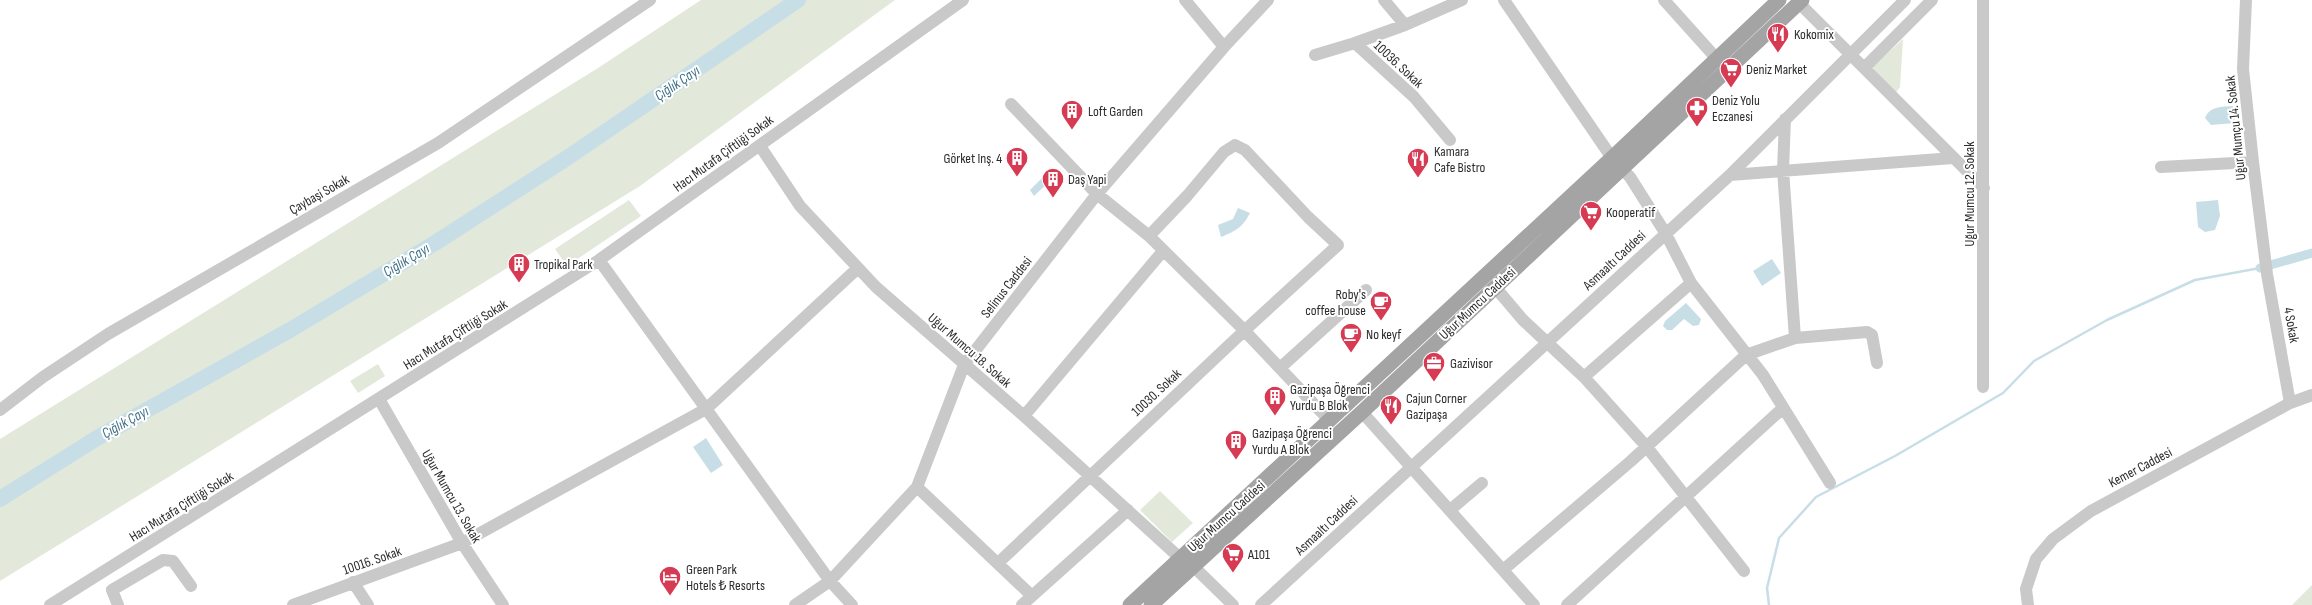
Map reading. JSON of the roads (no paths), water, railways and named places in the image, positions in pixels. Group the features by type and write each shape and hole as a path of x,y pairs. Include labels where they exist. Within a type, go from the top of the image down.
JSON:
{"main road":[{"name":"Uğur Mumcu Caddesi","path":"1151,605 1362,412 1494,287 1617,164 1716,59 1779,0"},
{"name":"Uğur Mumcu Caddesi","path":"1130,605 1330,421 1800,2"}],"street":[{"name":"Çaybaşi Sokak","path":"0,410 43,377 108,334 438,143 650,0"},
{"name":"Hacı Mutafa Çiftliği Sokak","path":"50,605 379,400 599,260 963,0"},
{"path":"1185,0 1224,47"},
{"name":"Selinus Caddesi","path":"795,605 830,581 917,487 964,365 1098,194 1224,47 1268,0"},
{"path":"1384,0 1405,25"},
{"name":"10036. Sokak","path":"1450,140 1414,97 1355,43 1405,25 1462,0"},
{"path":"1504,0 1617,164 1630,177 1666,234 1691,283 1763,375 1830,483"},
{"name":"Asmaaltı Caddesi","path":"1261,605 1730,175 1904,0"},
{"name":"Uğur Mumcu 12. Sokak","path":"1983,0 1983,388"},
{"name":"Uğur Mumçu 14. Sokak","path":"2246,0 2243,69 2265,253"},
{"path":"1666,1 1716,59"},
{"path":"1864,68 1929,1"},
{"path":"1800,2 1984,188"},
{"path":"1316,55 1355,43"},
{"path":"1011,104 1098,194 1149,236 1244,331 1330,421"},
{"path":"1785,119 1783,170 1795,338"},
{"name":"Uğur Mumcu 18. Sokak","path":"760,146 800,206 876,287 1024,416 1180,558"},
{"name":"10030. Sokak","path":"998,563 1244,331 1338,245 1308,217 1245,150 1235,146 1228,149 1149,236"},
{"path":"1730,175 1953,158"},
{"path":"2161,167 2253,162"},
{"path":"1024,416 1163,251"},
{"name":"4 Sokak","path":"2265,253 2290,403"},
{"path":"599,260 830,581 852,605"},
{"name":"10016. Sokak","path":"293,605 462,543 706,409 858,268"},
{"path":"1584,377 1691,283"},
{"path":"1494,287 1522,320 1548,342 1584,377 1646,446 1685,498 1744,571"},
{"path":"1280,368 1366,290"},
{"path":"1503,570 1646,446 1746,355 1795,338 1867,332 1872,335 1877,363"},
{"name":"Kemer Caddesi","path":"2028,605 2026,589 2036,559 2053,539 2091,511 2290,403 2312,395"},
{"name":"Uğur Mumcu 13. Sokak","path":"379,400 462,543 503,605"},
{"path":"1567,605 1783,408"},
{"path":"1362,412 1534,605"},
{"path":"1450,510 1482,483"},
{"path":"917,487 1032,596"},
{"path":"1022,605 1128,510"},
{"path":"118,605 112,590 163,560 173,562 191,586"},
{"path":"1193,566 1233,605"},
{"path":"353,582 368,605"}],"water":[{"path":"2233,106 2235,123 2211,125 2205,118 2213,109"},
{"path":"1048,172 1054,177 1034,196 1030,190"},
{"path":"2218,200 2220,216 2215,230 2205,232 2198,227 2196,202"},
{"path":"1238,208 1250,213 1245,222 1231,233 1221,237 1218,225 1233,219"},
{"path":"1772,259 1781,273 1762,286 1753,271"},
{"path":"1686,303 1701,319 1699,325 1693,326 1684,319 1672,330 1667,330 1663,326 1665,321"},
{"path":"706,438 723,465 711,473 693,447"}],"waterway":[{"name":"Çığlık Çayı","path":"0,499 97,438 290,330 435,243 570,156 798,0"},
{"path":"2260,268 2312,253"},
{"path":"1769,605 1767,588 1779,538 1816,497 1895,456 2003,393 2034,361 2107,320 2195,280 2260,268"}],"place":[{"name":"Kokomix","path":"1778,54"},
{"name":"Deniz Market","path":"1731,88"},
{"name":"Deniz Yolu Eczanesi","path":"1697,128"},
{"name":"Loft Garden","path":"1072,130"},
{"name":"Görket Inş. 4","path":"1017,178"},
{"name":"Kamara Cafe Bistro","path":"1418,178"},
{"name":"Daş Yapi","path":"1053,198"},
{"name":"Kooperatif","path":"1591,232"},
{"name":"Tropikal Park","path":"519,284"},
{"name":"Roby's coffee house","path":"1381,322"},
{"name":"No keyf","path":"1351,354"},
{"name":"Gazivisor","path":"1434,382"},
{"name":"Gazipaşa Öğrenci Yurdu B Blok","path":"1275,416"},
{"name":"Cajun Corner Gazipaşa","path":"1391,426"},
{"name":"Gazipaşa Öğrenci Yurdu A Blok","path":"1236,460"},
{"name":"A101","path":"1233,574"},
{"name":"Green Park Hotels ₺ Resorts","path":"670,596"}]}
